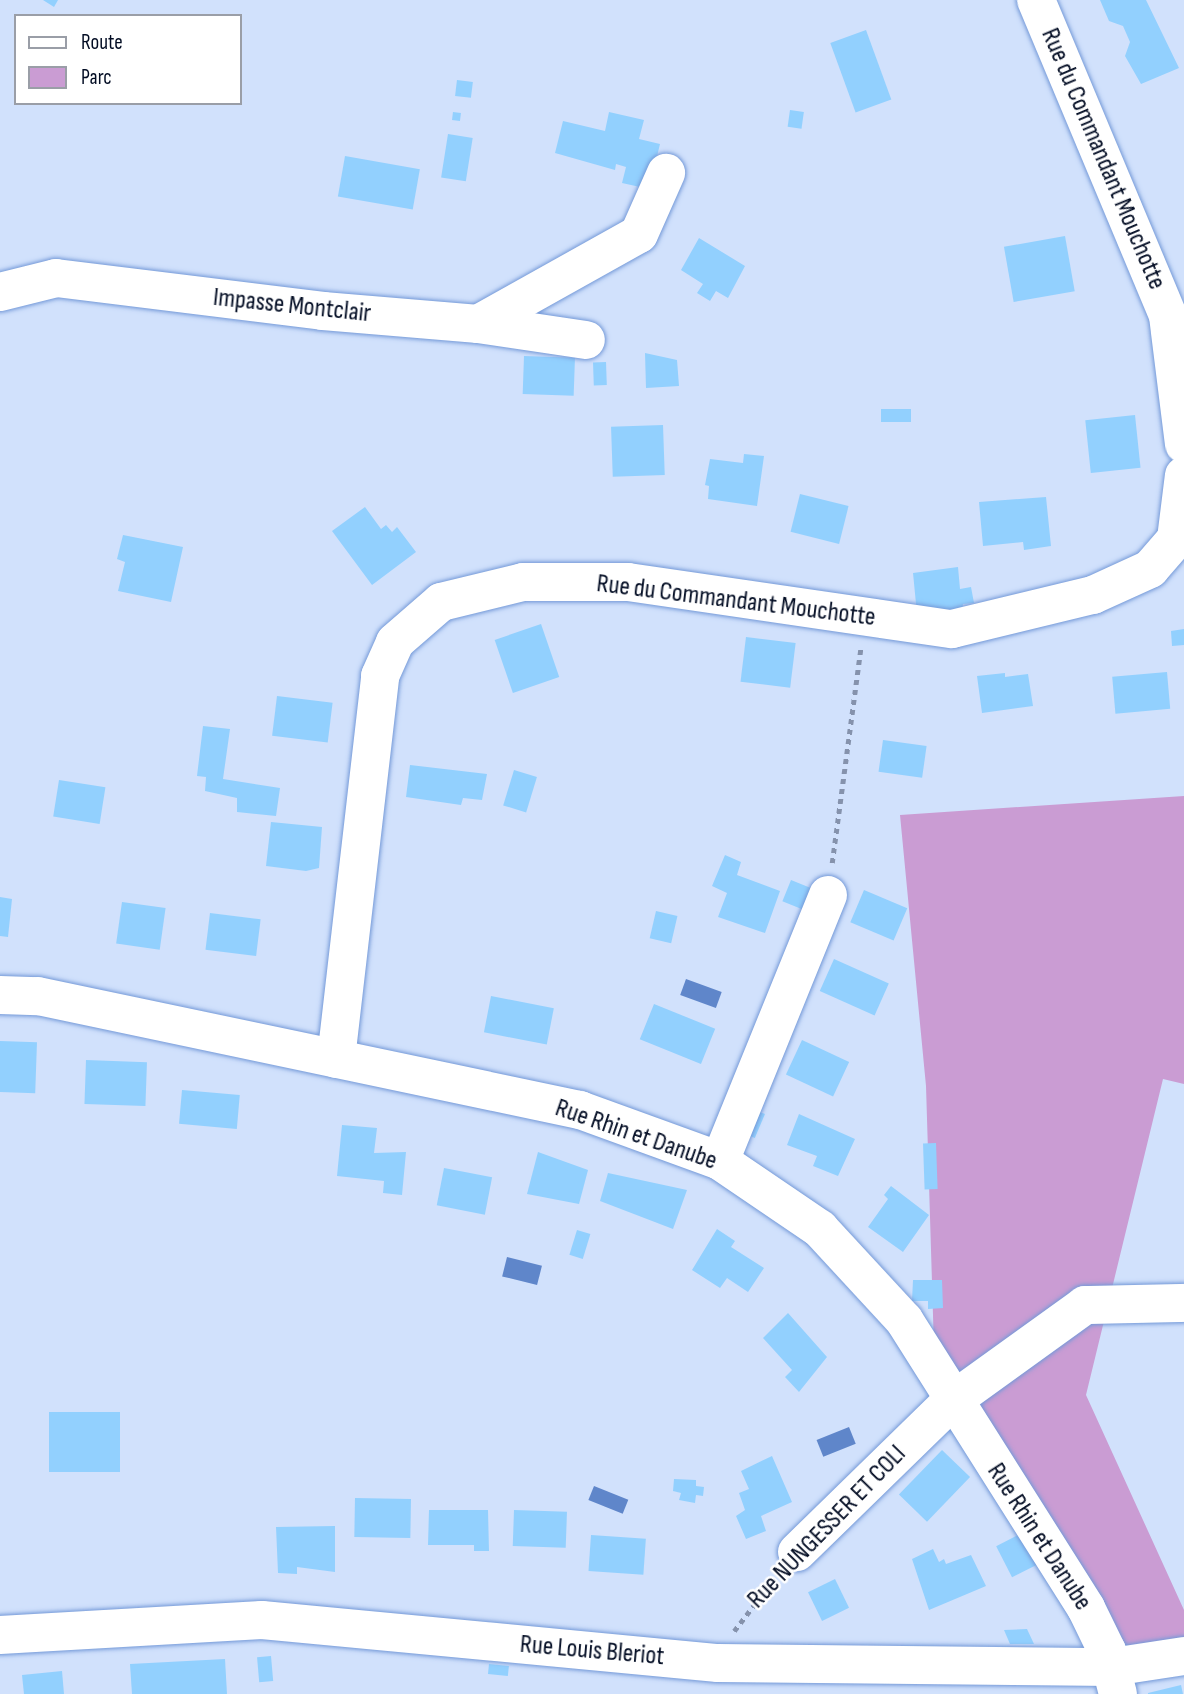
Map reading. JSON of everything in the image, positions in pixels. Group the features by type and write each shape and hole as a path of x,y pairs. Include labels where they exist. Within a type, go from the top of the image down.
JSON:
{"street":[{"name":"Rue du Commandant Mouchotte","path":"1036,0 1168,316 1184,443"},
{"path":"478,324 639,234 666,173"},
{"name":"Impasse Montclair","path":"0,292 56,278 323,311 478,324 586,340"},
{"name":"Rue du Commandant Mouchotte","path":"336,1059 380,676 395,642 441,602 523,582 628,582 952,629 1093,595 1150,569 1176,539 1184,475"},
{"path":"720,1161 828,895"},
{"name":"Rue Rhin et Danube","path":"0,995 38,996 580,1110 720,1161 820,1229 904,1320 951,1401 1086,1608 1115,1680"},
{"name":"Rue NUNGESSER ET COLI","path":"797,1552 951,1401 1085,1305 1184,1303"},
{"name":"Rue Louis Bleriot","path":"0,1635 262,1620 715,1679 1115,1680 1184,1656"}],"path":[{"path":"828,895 866,616"},
{"name":"Rue NUNGESSER ET COLI","path":"715,1679 741,1616 797,1552"}],"green space":[{"path":"1184,796 1184,1084 1163,1079 1086,1395 1184,1610 1184,1640 1123,1647 934,1348 926,1086 900,815"}],"water":[{"path":"686,979 722,992 716,1008 680,995"},
{"path":"507,1257 542,1266 537,1285 502,1276"},
{"path":"849,1427 856,1444 823,1457 817,1440"},
{"path":"594,1486 628,1500 623,1514 588,1500"}],"building":[{"path":"43,0 58,0 54,7"},
{"path":"1100,0 1146,0 1179,68 1141,84 1125,56 1130,42 1123,26 1109,21"},
{"path":"866,30 891,100 856,113 830,43"},
{"path":"457,80 473,82 471,98 455,96"},
{"path":"790,110 804,112 801,129 788,127"},
{"path":"453,112 461,113 460,121 452,120"},
{"path":"609,112 644,120 639,139 660,144 649,189 622,183 626,167 616,164 615,170 555,153 563,121 605,131"},
{"path":"448,134 473,138 466,181 441,177"},
{"path":"345,156 420,169 413,210 338,196"},
{"path":"1065,236 1075,291 1014,302 1004,247"},
{"path":"699,238 745,266 728,298 716,291 710,301 697,293 703,284 681,270"},
{"path":"645,353 677,360 679,386 646,388"},
{"path":"524,356 575,358 574,396 523,394"},
{"path":"593,362 606,362 607,385 594,385"},
{"path":"881,409 911,409 911,422 881,422"},
{"path":"1135,415 1141,468 1091,473 1085,420"},
{"path":"663,425 665,475 613,477 611,427"},
{"path":"744,454 764,456 757,506 708,499 709,486 705,485 710,459 743,463"},
{"path":"800,494 849,506 839,544 791,532"},
{"path":"1046,497 1051,546 1024,550 1023,542 983,546 979,502"},
{"path":"365,507 381,529 386,525 392,532 397,527 416,552 372,585 332,531"},
{"path":"123,535 183,547 171,602 118,591 125,562 117,559"},
{"path":"958,567 960,589 971,587 974,603 963,604 962,609 917,614 913,573"},
{"path":"541,624 559,677 513,693 495,640"},
{"path":"1184,629 1184,645 1172,646 1171,631"},
{"path":"746,637 796,643 790,688 741,682"},
{"path":"1167,672 1170,709 1115,714 1112,677"},
{"path":"1005,673 1005,677 1028,674 1033,706 982,713 977,676"},
{"path":"277,696 333,703 328,743 272,736"},
{"path":"203,726 230,729 223,779 280,788 276,816 237,812 237,798 205,791 206,777 197,776"},
{"path":"883,740 927,746 922,778 879,772"},
{"path":"410,765 487,774 482,800 463,798 461,805 406,797"},
{"path":"514,770 537,777 526,812 503,805"},
{"path":"59,780 105,787 100,824 53,817"},
{"path":"271,822 322,827 319,868 306,871 266,866"},
{"path":"725,855 741,862 737,875 780,891 765,933 718,917 727,893 712,886"},
{"path":"791,880 811,888 803,910 782,901"},
{"path":"864,890 907,908 894,941 850,922"},
{"path":"0,897 12,899 8,937 0,936"},
{"path":"122,902 166,908 160,950 116,944"},
{"path":"656,911 677,916 671,943 650,938"},
{"path":"210,913 261,919 256,956 205,950"},
{"path":"834,959 889,983 875,1015 820,991"},
{"path":"491,996 554,1008 547,1045 484,1032"},
{"path":"654,1004 715,1029 701,1064 640,1039"},
{"path":"802,1040 849,1062 833,1096 786,1074"},
{"path":"0,1041 37,1042 35,1093 0,1092"},
{"path":"86,1060 147,1062 145,1106 84,1104"},
{"path":"182,1090 240,1095 237,1129 179,1124"},
{"path":"753,1109 765,1114 755,1138 743,1133"},
{"path":"799,1114 855,1139 838,1176 813,1166 817,1156 787,1145"},
{"path":"342,1125 377,1128 374,1153 406,1152 402,1195 383,1193 384,1181 337,1176"},
{"path":"923,1143 936,1143 938,1189 925,1189"},
{"path":"538,1152 588,1170 579,1204 527,1194"},
{"path":"444,1168 492,1177 485,1215 437,1205"},
{"path":"608,1173 687,1190 673,1229 600,1201"},
{"path":"891,1186 929,1215 903,1252 868,1227 888,1199 884,1195"},
{"path":"717,1229 735,1241 731,1247 764,1268 748,1292 727,1278 720,1288 692,1270"},
{"path":"577,1230 590,1234 583,1259 569,1255"},
{"path":"913,1280 942,1280 943,1308 928,1309 928,1301 912,1301"},
{"path":"788,1313 827,1357 799,1392 785,1377 792,1370 763,1338"},
{"path":"49,1412 120,1412 120,1472 49,1472"},
{"path":"942,1450 970,1477 927,1522 899,1495"},
{"path":"772,1456 792,1502 761,1516 766,1531 746,1539 736,1516 745,1510 739,1493 749,1489 741,1471"},
{"path":"674,1479 696,1480 696,1486 704,1487 703,1496 696,1495 695,1503 679,1500 681,1493 673,1491"},
{"path":"355,1498 411,1499 410,1538 354,1537"},
{"path":"429,1510 488,1510 489,1551 474,1551 474,1545 428,1545"},
{"path":"514,1510 567,1512 566,1548 513,1546"},
{"path":"335,1526 335,1572 297,1567 297,1574 278,1573 276,1527"},
{"path":"1022,1533 1038,1564 1012,1577 996,1546"},
{"path":"591,1535 646,1539 643,1575 588,1571"},
{"path":"933,1549 939,1562 944,1559 946,1564 971,1555 986,1586 929,1610 912,1559"},
{"path":"835,1579 849,1608 822,1621 808,1592"},
{"path":"1027,1629 1034,1644 1010,1644 1004,1630"},
{"path":"271,1656 273,1681 259,1682 257,1657"},
{"path":"225,1659 227,1694 132,1694 130,1664"},
{"path":"489,1664 509,1666 508,1676 488,1674"},
{"path":"62,1671 64,1694 24,1694 22,1675"},
{"path":"1181,1685 1183,1694 1148,1694 1148,1693"}]}
